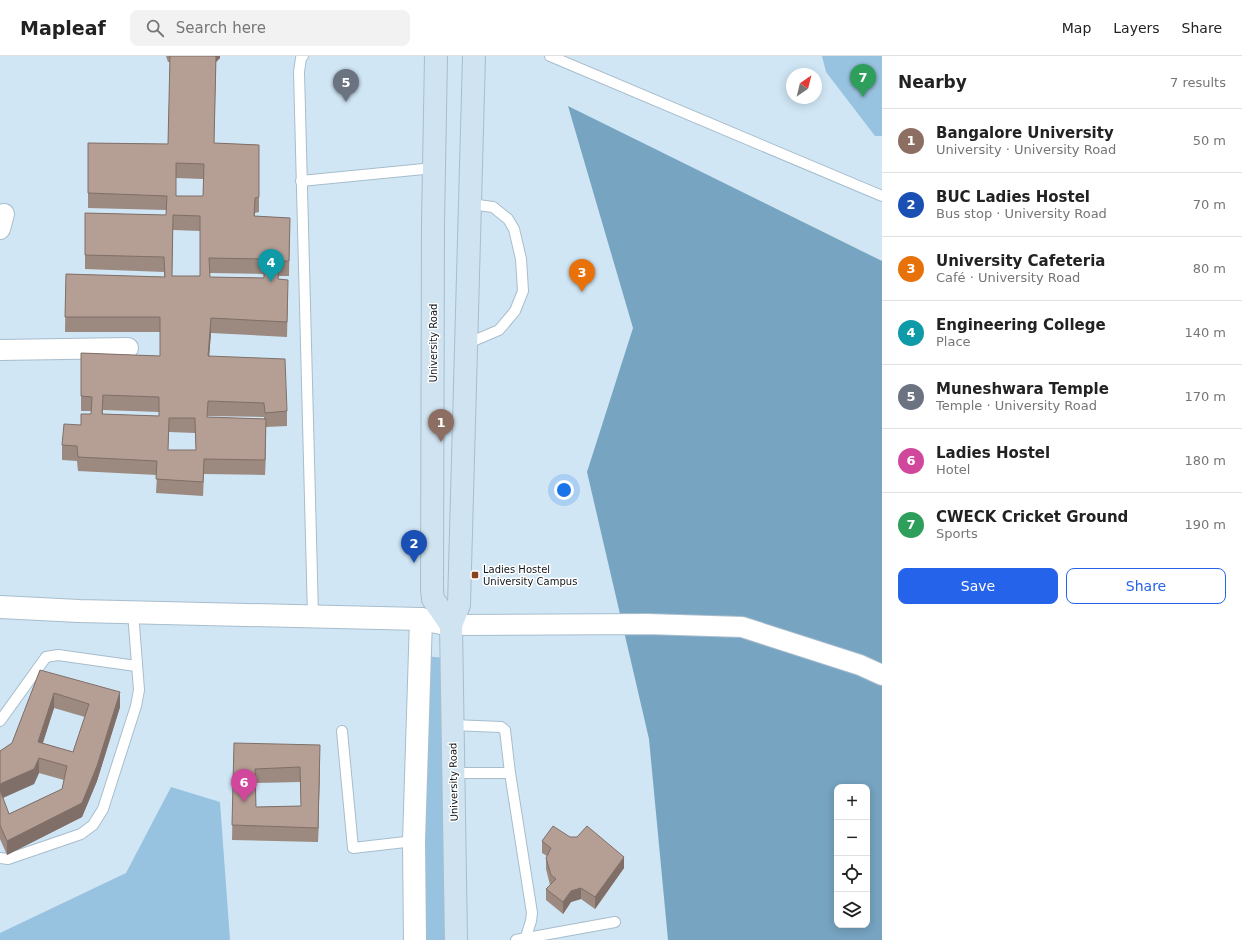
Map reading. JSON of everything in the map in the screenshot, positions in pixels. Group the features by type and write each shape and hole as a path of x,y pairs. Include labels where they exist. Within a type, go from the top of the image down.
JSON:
{"main road":[{"name":"University Road","path":"436,56 434,168 433,599 451,625"},
{"name":"University Road","path":"456,940 451,625 460,605 474,56"}],"street":[{"path":"0,350 128,348"},
{"path":"0,607 133,612 421,618 451,625 647,624 742,627 860,665 882,675"},
{"path":"415,940 414,841 421,618"}],"lane":[{"path":"304,56 302,58 299,72 313,616"},
{"path":"550,56 882,196"},
{"path":"302,181 434,168"},
{"path":"466,344 499,330 515,311 523,291 519,252 514,229 508,219 493,208 470,204"},
{"path":"0,858 8,859 81,834 94,825 103,809 136,706 139,690 133,612"},
{"path":"0,721 46,657 58,655 136,666"},
{"path":"452,725 501,727 505,730 510,773 532,913 531,921 522,940"},
{"path":"342,731 354,848 414,841"},
{"path":"453,773 510,773"},
{"path":"522,940 615,922"}],"shaded area":[{"path":"822,56 882,56 882,136 875,136 826,72"},
{"path":"568,106 882,261 882,940 668,940 649,739 587,472 633,328"},
{"path":"426,656 444,658 448,940 426,940 424,779"},
{"path":"171,787 220,802 230,940 0,940 0,933 126,873"}],"building":[{"path":"170,56 216,56 214,143 259,145 259,197 255,198 254,216 290,218 289,261 279,261 278,279 288,280 287,322 211,318 208,356 285,359 287,411 265,413 264,403 208,401 207,417 266,419 265,460 204,459 203,482 156,479 157,461 78,457 77,446 62,445 64,424 81,425 81,414 91,414 92,397 81,396 81,353 160,356 160,317 65,317 66,274 165,277 164,257 85,255 85,213 166,215 167,196 88,193 88,143 168,144","holes":["176,163 204,164 203,196 176,196","173,215 200,216 200,276 172,276","209,258 264,259 264,278 210,277","103,395 159,397 159,416 102,414","169,418 195,418 196,450 168,450"]},
{"path":"40,670 120,692 97,766 82,803 7,841 0,825 0,790 9,814 62,789 67,766 39,758 34,769 0,784 0,751 12,743","holes":["54,693 89,704 73,752 38,742"]},
{"path":"234,743 320,745 318,828 232,825","holes":["300,767 301,806 256,807 255,769"]},
{"path":"553,826 570,837 577,837 587,826 624,857 595,897 581,888 571,891 563,902 546,889 556,879 551,875 546,858 551,848 542,841"}],"place":[{"name":"CWECK Cricket Ground","path":"863,97"},
{"name":"Muneshwara Temple","path":"346,102"},
{"name":"Engineering College","path":"271,282"},
{"name":"University Cafeteria","path":"582,292"},
{"name":"Bangalore University","path":"441,442"},
{"name":"BUC Ladies Hostel","path":"414,563"},
{"name":"Ladies Hostel University Campus","path":"475,575"},
{"name":"Ladies Hostel","path":"244,802"}]}
